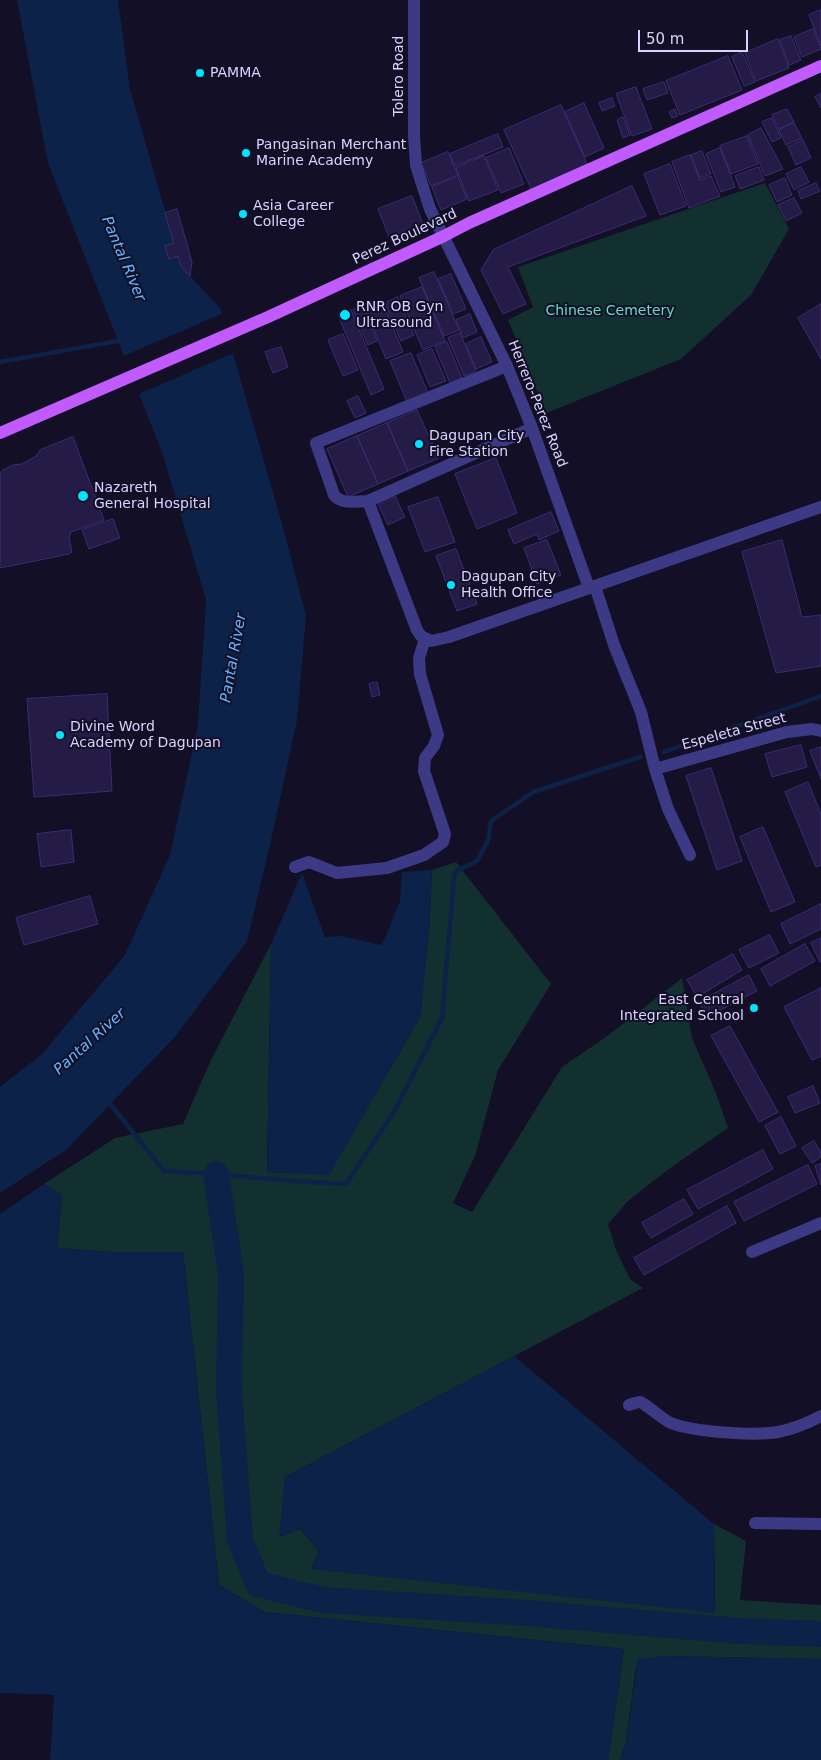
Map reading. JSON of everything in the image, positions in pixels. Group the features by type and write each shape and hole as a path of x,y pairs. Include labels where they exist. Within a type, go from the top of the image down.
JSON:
{"main road":[{"name":"Perez Boulevard","path":"0,433 268,317 469,223 821,66"}],"street":[{"name":"Tolero Road","path":"414,0 414,136 416,165 430,209 444,236"},
{"name":"Herrero-Perez Road","path":"444,236 508,366 641,712 654,769 668,809 690,855"},
{"path":"508,366 316,444 334,495 338,500 344,502 368,501 532,428"},
{"path":"368,501 417,630 424,639 431,642 821,507"},
{"path":"295,867 309,862 337,873 387,868 424,855 443,842 445,834 424,771 424,758 434,746 438,735 420,674 419,658 424,639"},
{"name":"Espeleta Street","path":"654,769 787,732 812,728 821,731"},
{"path":"752,1252 821,1223"},
{"path":"629,1405 639,1402 646,1404 653,1412 671,1423 704,1431 777,1432 810,1422 821,1416"},
{"path":"755,1523 821,1524"}],"green space":[{"name":"Chinese Cemetery","path":"765,183 789,229 751,295 681,359 546,413 508,320 533,307 518,267"},
{"path":"456,862 551,984 498,1070 475,1156 453,1203 472,1212 562,1067 606,1037 682,978 692,1038 716,1093 728,1128 666,1171 628,1201 608,1224 616,1250 630,1279 643,1288 285,1477 280,1536 301,1529 319,1552 311,1568 715,1612 714,1524 746,1541 740,1600 821,1605 821,1659 665,1656 636,1667 626,1741 620,1760 608,1760 624,1649 265,1612 219,1585 183,1252 110,1252 57,1248 62,1195 44,1184 115,1138 183,1124 211,1060 271,944 267,1172 329,1174 420,1017 430,917 432,870"}],"water":[{"name":"Pantal River","path":"17,0 118,0 130,89 181,266 220,308 283,527 306,616 297,720 247,941 174,1038 66,1150 0,1193 0,1087 42,1054 125,955 170,855 198,725 206,600 163,455 48,163"},
{"path":"432,870 430,917 420,1017 329,1175 267,1172 271,944 302,873 325,937 341,936 382,945 400,901 402,872"},
{"path":"44,1184 62,1195 57,1248 110,1252 183,1252 219,1585 265,1612 624,1649 608,1760 50,1760 54,1695 0,1693 0,1214"},
{"path":"514,1356 714,1524 715,1613 311,1569 319,1552 302,1529 279,1536 285,1477"},
{"path":"665,1656 821,1659 821,1760 620,1760 626,1741 638,1659"}],"pier":[{"path":"224,313 236,352 136,395 121,357"}],"building":[{"path":"821,10 821,46 809,15"},
{"path":"813,29 821,49 802,57 794,37"},
{"path":"791,36 801,60 789,65 780,40"},
{"path":"778,39 789,68 756,81 745,53"},
{"path":"742,52 755,82 744,86 732,57"},
{"path":"728,56 742,90 680,115 666,81"},
{"path":"664,82 668,93 647,100 643,89"},
{"path":"636,87 652,129 632,136 616,94"},
{"path":"821,94 821,108 815,97"},
{"path":"612,98 615,106 602,111 599,103"},
{"path":"584,103 604,148 585,157 565,112"},
{"path":"561,105 587,164 531,189 504,130"},
{"path":"675,109 678,116 672,118 669,112"},
{"path":"787,109 794,122 779,129 772,115"},
{"path":"623,117 630,135 623,138 617,120"},
{"path":"772,118 781,138 772,142 762,122"},
{"path":"794,123 802,138 786,145 779,130"},
{"path":"761,128 783,169 765,176 748,135"},
{"path":"498,134 503,147 455,166 450,154"},
{"path":"747,136 758,164 731,174 720,146"},
{"path":"803,140 811,158 796,165 788,147"},
{"path":"509,148 524,184 501,193 486,158"},
{"path":"720,148 735,187 721,192 706,154"},
{"path":"702,151 711,174 700,178 691,155"},
{"path":"448,152 458,175 431,186 421,163"},
{"path":"690,155 700,180 711,176 720,196 689,208 672,162"},
{"path":"484,156 498,190 469,201 456,168"},
{"path":"670,164 686,206 660,215 644,174"},
{"path":"759,167 764,180 740,189 735,176"},
{"path":"801,167 809,182 794,190 786,174"},
{"path":"458,177 467,199 441,210 432,187"},
{"path":"785,178 792,195 777,202 769,185"},
{"path":"816,183 820,191 801,199 798,191"},
{"path":"632,186 646,216 508,267 526,304 503,314 481,270 493,250"},
{"path":"412,196 423,224 389,237 378,209"},
{"path":"794,198 802,213 786,221 778,205"},
{"path":"177,209 192,262 190,276 181,266 178,256 169,259 165,246 174,243 165,213"},
{"path":"434,272 459,330 444,336 419,278"},
{"path":"451,274 466,309 453,314 438,279"},
{"path":"422,287 445,341 423,350 400,296"},
{"path":"398,297 414,335 401,341 385,303"},
{"path":"382,301 403,352 386,359 365,308"},
{"path":"821,304 821,359 798,318"},
{"path":"363,306 377,341 368,345 353,310"},
{"path":"351,310 384,389 371,395 338,315"},
{"path":"470,314 477,332 463,338 456,320"},
{"path":"460,333 476,371 464,376 448,338"},
{"path":"343,334 358,370 343,376 328,340"},
{"path":"481,337 492,362 476,369 466,344"},
{"path":"447,342 462,378 450,383 435,347"},
{"path":"281,347 288,367 273,373 265,352"},
{"path":"432,349 446,381 430,387 417,355"},
{"path":"411,353 428,393 407,402 390,361"},
{"path":"358,396 366,413 355,418 347,401"},
{"path":"539,405 543,411 539,413 535,407"},
{"path":"417,410 439,458 408,471 387,423"},
{"path":"387,423 408,471 378,484 357,436"},
{"path":"357,436 378,484 348,497 327,449"},
{"path":"73,437 104,520 71,532 69,538 72,552 69,554 0,568 0,473 13,465 22,464 36,456 40,450"},
{"path":"496,458 517,513 477,529 455,474"},
{"path":"395,496 405,517 388,525 378,504"},
{"path":"438,497 455,542 425,552 408,507"},
{"path":"551,512 559,531 539,540 537,534 514,544 508,530"},
{"path":"113,519 120,538 89,549 82,530"},
{"path":"547,540 561,575 537,584 524,548"},
{"path":"782,540 802,617 821,615 821,666 776,673 742,552"},
{"path":"456,549 477,604 457,611 436,556"},
{"path":"377,682 380,695 372,697 369,684"},
{"path":"107,694 112,791 34,797 27,699"},
{"path":"801,745 807,767 772,777 765,754"},
{"path":"821,747 821,779 810,751"},
{"path":"711,768 742,861 717,870 686,776"},
{"path":"808,782 821,814 821,865 816,867 785,792"},
{"path":"763,827 795,902 771,912 740,837"},
{"path":"71,830 74,862 41,867 37,834"},
{"path":"90,896 98,924 24,945 16,918"},
{"path":"821,904 821,929 790,944 781,924"},
{"path":"770,935 779,953 749,968 739,950"},
{"path":"821,938 821,962 820,962 811,943"},
{"path":"805,944 815,961 770,986 761,969"},
{"path":"733,954 742,970 697,997 687,980"},
{"path":"749,975 757,991 707,1017 699,1002"},
{"path":"821,988 821,1056 812,1060 784,1007"},
{"path":"730,1026 778,1112 759,1122 711,1036"},
{"path":"813,1086 820,1103 795,1113 788,1097"},
{"path":"781,1117 796,1146 780,1154 765,1126"},
{"path":"814,1141 821,1152 821,1157 812,1163 802,1148"},
{"path":"763,1150 773,1169 698,1209 687,1190"},
{"path":"821,1164 821,1185 815,1166"},
{"path":"808,1165 817,1184 744,1221 734,1202"},
{"path":"684,1199 693,1214 651,1238 642,1223"},
{"path":"727,1206 736,1223 644,1275 634,1258"}],"waterway":[{"path":"0,362 117,341 122,342"},
{"path":"664,752 821,696"},
{"path":"107,1100 164,1171 346,1184 394,1112 442,1018 456,871 477,861 488,841 491,821 533,792 640,757"},
{"path":"216,1174 231,1274 229,1391 240,1540 258,1584 323,1600 527,1613 740,1631 821,1634"}],"place":[{"name":"PAMMA","path":"200,73"},
{"name":"Pangasinan Merchant Marine Academy","path":"246,153"},
{"name":"Asia Career College","path":"243,214"},
{"name":"RNR OB Gyn Ultrasound","path":"345,315"},
{"name":"Dagupan City Fire Station","path":"419,444"},
{"name":"Nazareth General Hospital","path":"83,496"},
{"name":"Dagupan City Health Office","path":"451,585"},
{"name":"Divine Word Academy of Dagupan","path":"60,735"},
{"name":"East Central Integrated School","path":"754,1008"}]}
